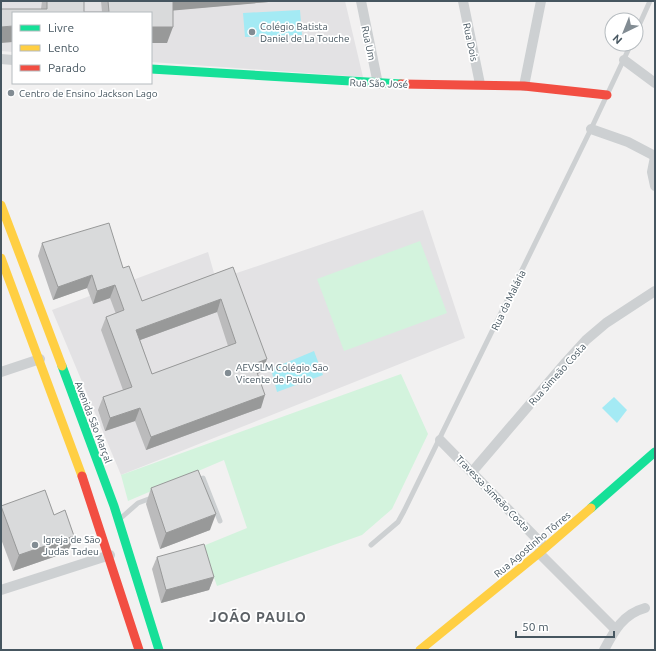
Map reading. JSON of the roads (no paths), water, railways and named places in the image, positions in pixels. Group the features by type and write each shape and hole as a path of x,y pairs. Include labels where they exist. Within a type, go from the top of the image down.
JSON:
{"main road":[{"name":"Rua São José","path":"152,69 378,84 480,84 524,86 606,95"},
{"name":"Avenida São Marçal","path":"1,205 119,520 159,650"},
{"path":"1,258 40,359 110,555 139,650"},
{"name":"Rua Agostinho Tôrres","path":"423,649 542,550 655,452"}],"street":[{"name":"Rua Um","path":"361,1 378,84"},
{"name":"Rua Dois","path":"463,1 480,84"},
{"path":"524,86 541,1"},
{"path":"1,59 12,60"},
{"path":"624,60 655,83"},
{"path":"591,129 628,142 655,157 652,172 655,186"},
{"name":"Rua Simeão Costa","path":"472,472 586,340 606,324 655,291"},
{"path":"1,372 40,359"},
{"name":"Travessa Simeão Costa","path":"440,440 472,472 615,629"},
{"path":"1,590 110,555"},
{"path":"604,650 615,629 635,611 645,608"}],"lane":[{"path":"644,14 650,1"},
{"name":"Rua da Malária","path":"371,545 398,522 440,440 628,52"},
{"path":"188,484 203,478 220,521"},
{"path":"119,520 138,503 160,495"}],"water":[{"path":"300,10 302,35 245,37 243,13"},
{"path":"314,351 323,375 277,392 271,369"},
{"path":"614,397 627,410 617,423 602,408"}],"place":[{"name":"Colégio Batista Daniel de La Touche","path":"252,32"},
{"name":"Centro de Ensino Jackson Lago","path":"11,93"},
{"name":"AEVSLM Colégio São Vicente de Paulo","path":"228,373"},
{"name":"Igreja de São Judas Tadeu","path":"35,545"}],"district":[{"name":"JOÃO PAULO","path":"258,617"}]}
